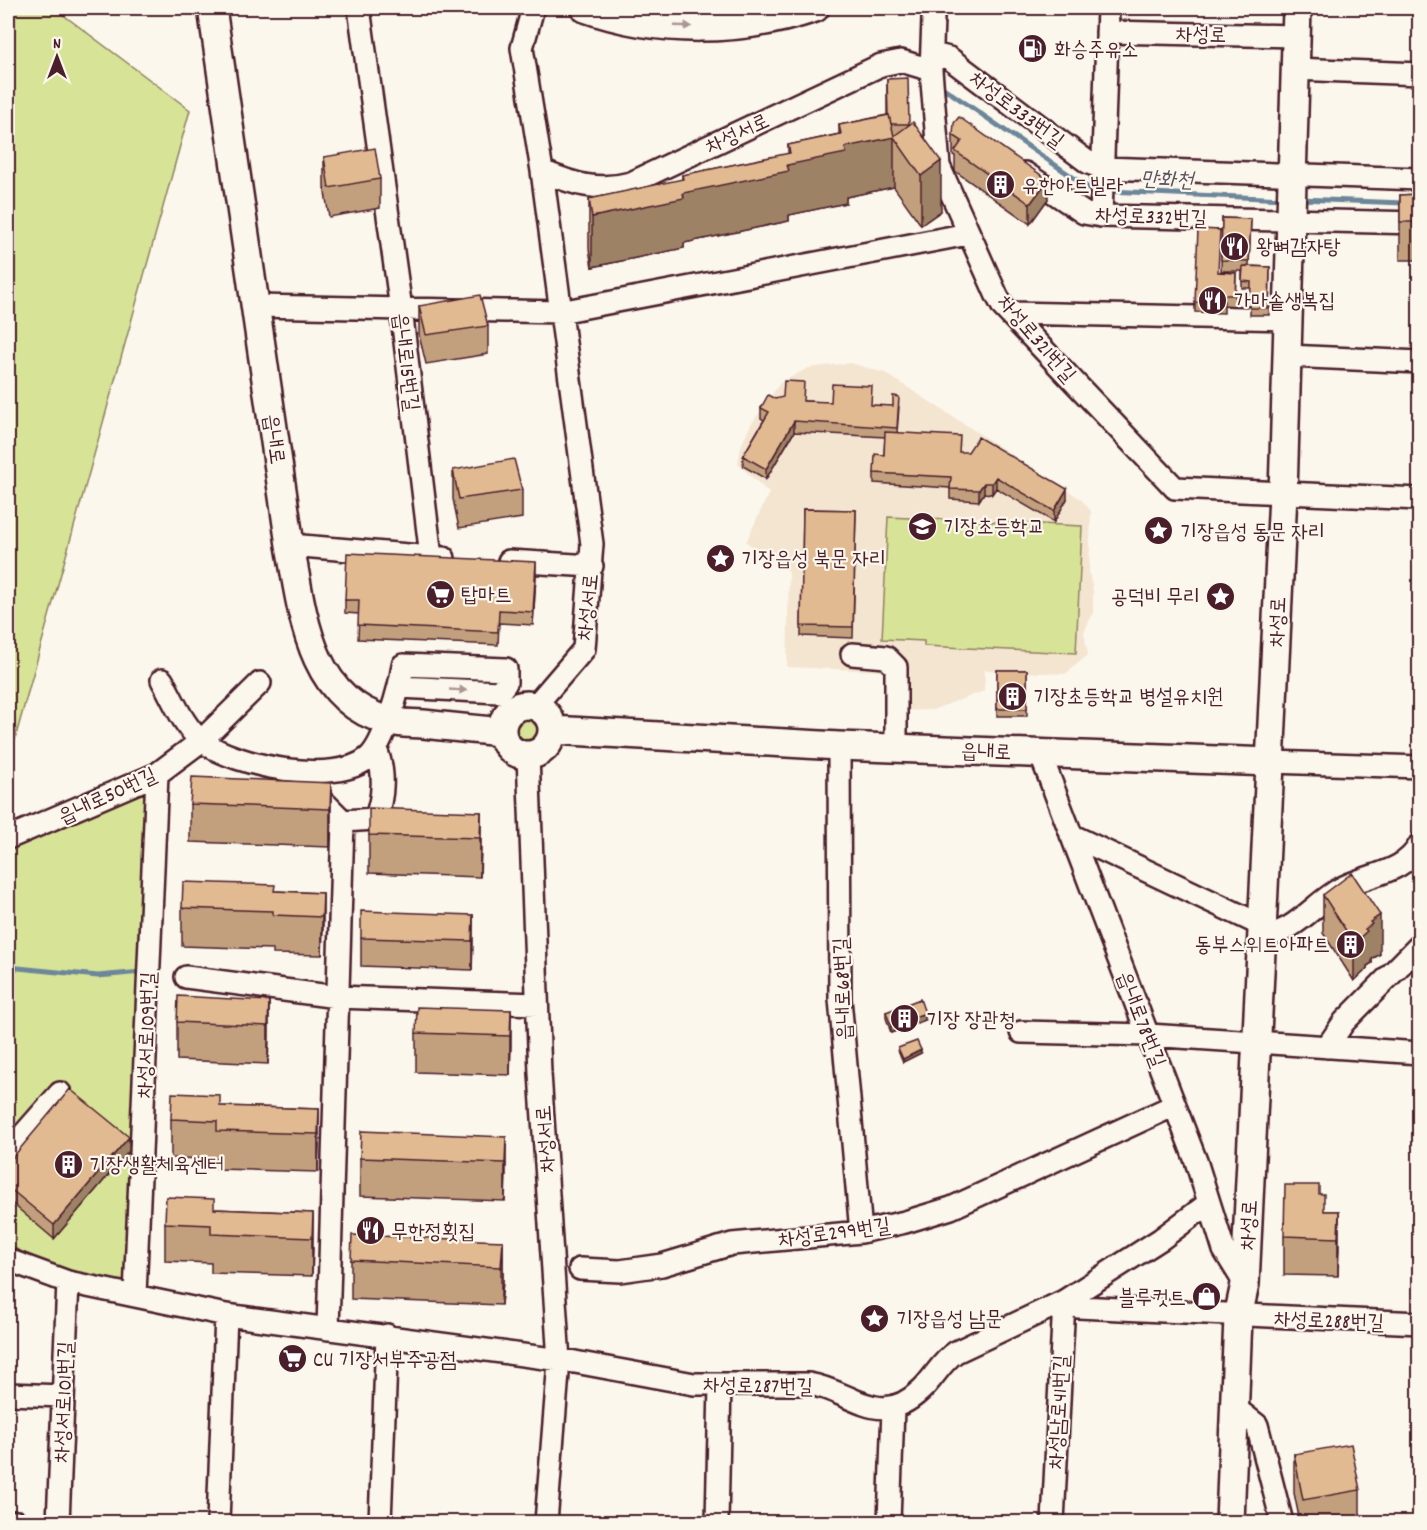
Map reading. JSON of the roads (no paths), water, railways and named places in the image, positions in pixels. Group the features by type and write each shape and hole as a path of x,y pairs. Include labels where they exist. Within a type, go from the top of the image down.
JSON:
{"main road":[{"name":"읍내로","path":"212,8 290,545 306,632 319,662 353,703 387,721 501,732"},
{"path":"585,8 615,18 661,26 699,27 764,21 815,8"},
{"path":"1291,176 1297,8"},
{"name":"차성로","path":"1230,1522 1238,1317 1245,1284 1272,762 1283,494 1291,176"},
{"path":"523,705 535,706 544,712 552,730 550,741 544,749 528,755 511,749 501,732 502,721 507,713 523,705"},
{"name":"읍내로","path":"552,730 839,746 1272,762"}],"street":[{"name":"읍내로15번길","path":"359,8 401,309 431,557"},
{"name":"차성서로","path":"533,8 522,48 542,171 590,523 592,566 584,649 535,706"},
{"path":"1101,210 1108,8"},
{"name":"차성로321번길","path":"933,19 931,64 933,118 939,166 997,296 1011,314 1175,488 1419,500"},
{"name":"차성로","path":"1107,32 1295,36"},
{"name":"차성로333번길","path":"931,64 941,56 949,58 1103,174 1419,179"},
{"name":"차성서로","path":"542,171 571,184 599,189 613,188 641,178 881,65 901,61 931,64"},
{"path":"1294,69 1419,74"},
{"path":"933,118 941,117 960,130"},
{"name":"차성로332번길","path":"1008,162 1084,213 1101,210 1290,215 1419,223"},
{"path":"256,306 560,312 968,234"},
{"path":"1011,314 1288,319"},
{"path":"1287,356 1419,362"},
{"path":"290,545 466,559"},
{"path":"489,560 592,566"},
{"path":"852,654 885,657 896,667 896,748"},
{"path":"162,680 201,741 235,760 277,770 346,768 360,764 376,749 400,687"},
{"name":"읍내로50번길","path":"8,838 157,774 201,741 260,683"},
{"name":"읍내로68번길","path":"839,746 840,999 861,1232"},
{"path":"343,821 375,819 382,802 382,763 376,749"},
{"name":"읍내로78번길","path":"1040,753 1175,1105 1224,1250 1245,1284"},
{"name":"차성서로","path":"528,755 537,1005 559,1361 546,1522"},
{"name":"읍내로","path":"1272,762 1419,767"},
{"name":"차성서로109번길","path":"135,1295 157,774"},
{"path":"290,800 324,802 343,821 328,1329"},
{"path":"1071,835 1263,931 1282,933 1340,889 1403,863 1419,844"},
{"path":"1327,1047 1344,1022 1419,945"},
{"path":"186,976 337,997 537,1005"},
{"path":"1021,1032 1149,1035 1419,1053"},
{"path":"8,1152 60,1092"},
{"name":"차성로299번길","path":"580,1269 620,1271 662,1265 732,1244 861,1232 951,1208 1175,1105"},
{"path":"889,1522 893,1408 920,1391 945,1360 956,1352 1064,1301 1161,1239 1209,1203"},
{"path":"8,1260 68,1282 226,1315 387,1335 559,1361"},
{"name":"차성서로101번길","path":"58,1522 68,1282"},
{"path":"1064,1301 1078,1307 1238,1317"},
{"name":"차성남로41번길","path":"1053,1522 1064,1301"},
{"path":"218,1522 226,1315"},
{"name":"차성로288번길","path":"1238,1317 1419,1323"},
{"path":"380,1522 387,1335"},
{"name":"차성로287번길","path":"559,1361 694,1384 826,1386 865,1405 893,1408"},
{"path":"717,1522 720,1384"},
{"path":"8,1394 63,1396"},
{"path":"1234,1407 1257,1425 1282,1522"},
{"path":"8,1522 17,1522"}],"waterway":[{"name":"만화천","path":"945,89 1090,189 1099,190"},
{"name":"만화천","path":"1108,191 1284,199"},
{"name":"만화천","path":"1300,199 1404,203"},
{"path":"8,967 98,976 142,972"},
{"path":"654,1277 695,1266"}],"place":[{"name":"화승주유소","path":"1033,49"},
{"name":"유한아트빌라","path":"1001,185"},
{"name":"왕뼈감자탕","path":"1235,246"},
{"name":"가마솥생복집","path":"1213,300"},
{"name":"기장초등학교","path":"922,526"},
{"name":"기장읍성 동문 자리","path":"1159,531"},
{"name":"기장읍성 북문 자리","path":"720,558"},
{"name":"탑마트","path":"440,594"},
{"name":"공덕비 무리","path":"1221,596"},
{"name":"기장초등학교 병설유치원","path":"1012,696"},
{"name":"동부스위트아파트","path":"1351,944"},
{"name":"기장 장관청","path":"905,1019"},
{"name":"기장생활체육센터","path":"68,1164"},
{"name":"무한정횟집","path":"370,1231"},
{"name":"블루컷트","path":"1207,1297"},
{"name":"기장읍성 남문","path":"875,1318"},
{"name":"CU 기장서부주공점","path":"292,1359"}]}
